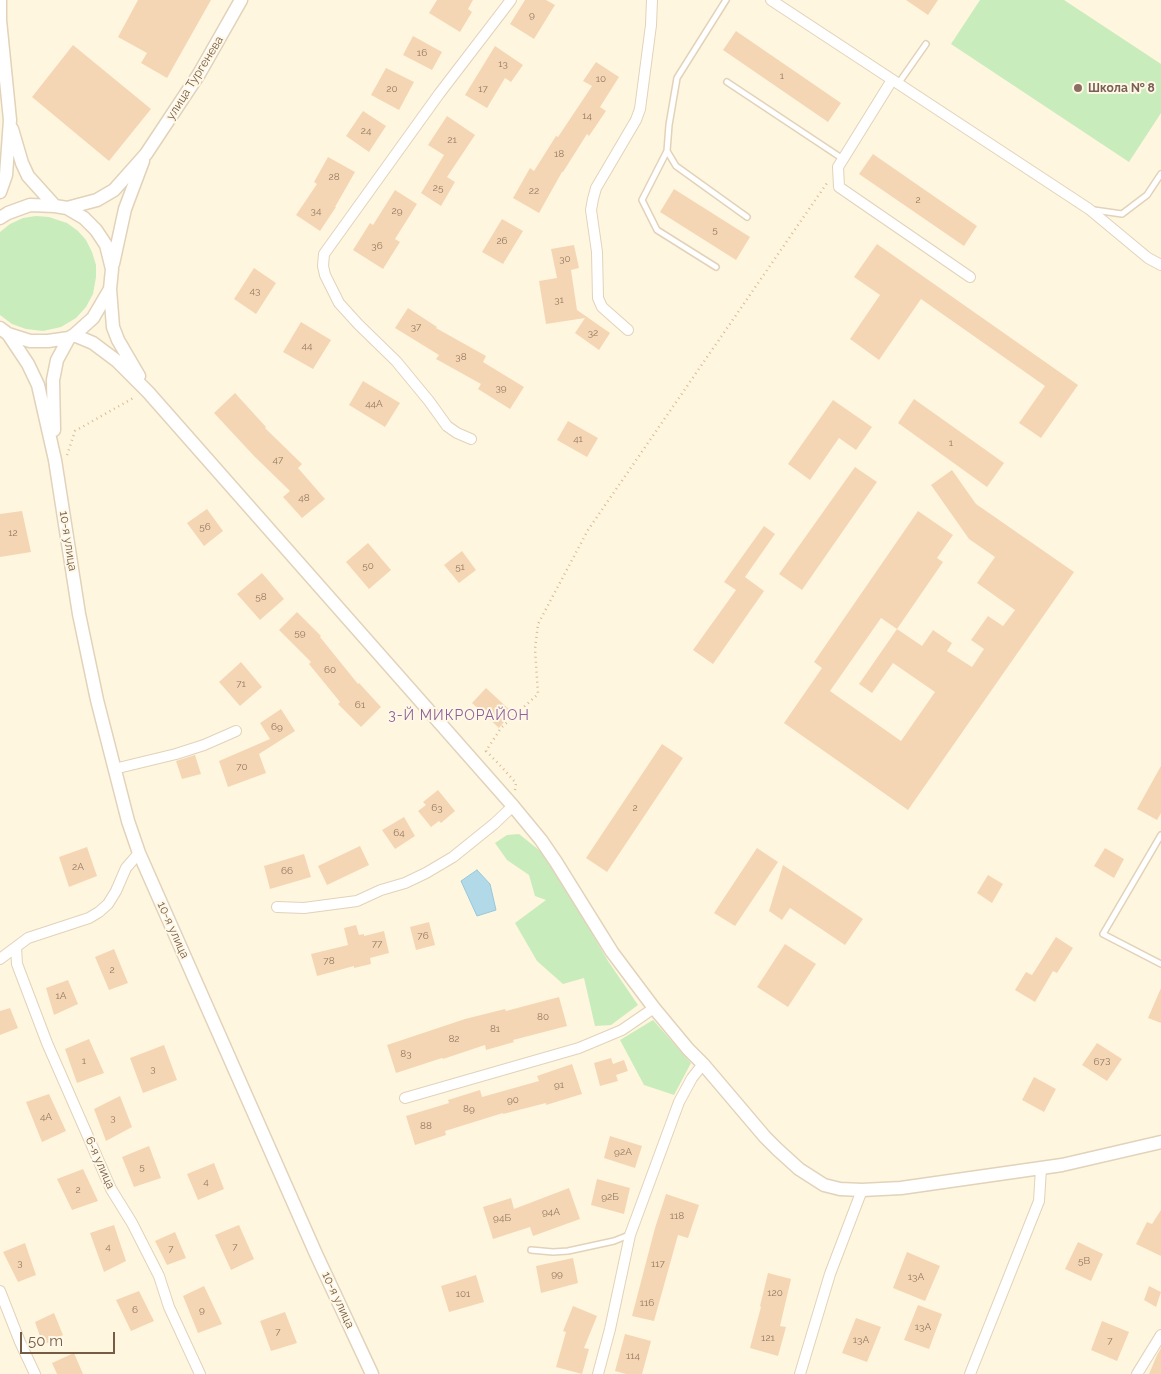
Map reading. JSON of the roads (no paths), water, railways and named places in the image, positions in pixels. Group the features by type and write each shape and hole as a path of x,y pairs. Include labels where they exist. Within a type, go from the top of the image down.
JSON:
{"street":[{"path":"0,0 0,20 10,120 6,175 0,192"},
{"name":"улица Тургенева","path":"61,207 97,200 114,190 146,154 199,74 241,0"},
{"path":"471,439 457,434 447,426 396,360 339,303 323,266 324,254 439,94 511,0"},
{"path":"628,330 602,307 598,298 597,252 592,199 596,188 636,120 640,109 652,0"},
{"path":"771,0 1089,209 1148,258 1161,265"},
{"path":"895,82 840,163 839,187 970,277"},
{"path":"10,120 22,163 28,176 61,207 84,218 96,230 106,245 112,269 110,289 113,327 118,340 148,392"},
{"name":"улица Тургенева","path":"112,269 125,209 146,154"},
{"path":"0,218 30,205 61,207"},
{"name":"10-я улица","path":"55,460 53,380 57,360 72,336 93,318 110,289"},
{"path":"4,331 30,341 48,341 72,336 93,343 117,361 148,392 513,806 543,844 612,952 654,1008 765,1137 799,1169 824,1185 840,1190 901,1188 1062,1165 1161,1142"},
{"name":"10-я улица","path":"4,331 28,364 38,385 55,460 79,614 97,700 128,822 139,853 316,1254 372,1374"},
{"path":"114,769 176,754 204,745 236,731"},
{"path":"277,906 304,908 357,901 382,890 405,883 453,857 513,806"},
{"path":"0,959 28,938 89,918 99,912 108,904 126,868 139,853"},
{"name":"6-я улица","path":"16,947 16,964 47,1043 111,1189 132,1223 159,1276 169,1308 200,1374"},
{"path":"405,1098 578,1048 622,1030 654,1008"},
{"path":"598,1374 610,1329 630,1235 680,1102 692,1078 703,1064"},
{"path":"970,1374 1039,1201 1041,1168"},
{"path":"800,1374 830,1274 862,1190"},
{"path":"0,1292 35,1374"},
{"path":"1137,1374 1161,1335"}],"lane":[{"path":"716,267 657,230 642,200 666,151 678,78 726,0"},
{"path":"895,82 926,44"},
{"path":"727,82 840,163"},
{"path":"666,151 676,166 747,217"},
{"path":"1089,209 1122,214 1147,195 1161,174"},
{"path":"1161,835 1103,934 1161,964"},
{"path":"531,1250 568,1251 614,1241 630,1235"}],"water":[{"path":"477,870 490,884 496,910 477,916 461,881"}],"place":[{"name":"Школа № 8","path":"1078,88"}],"district":[{"name":"3-Й МИКРОРАЙОН","path":"459,716"}]}
